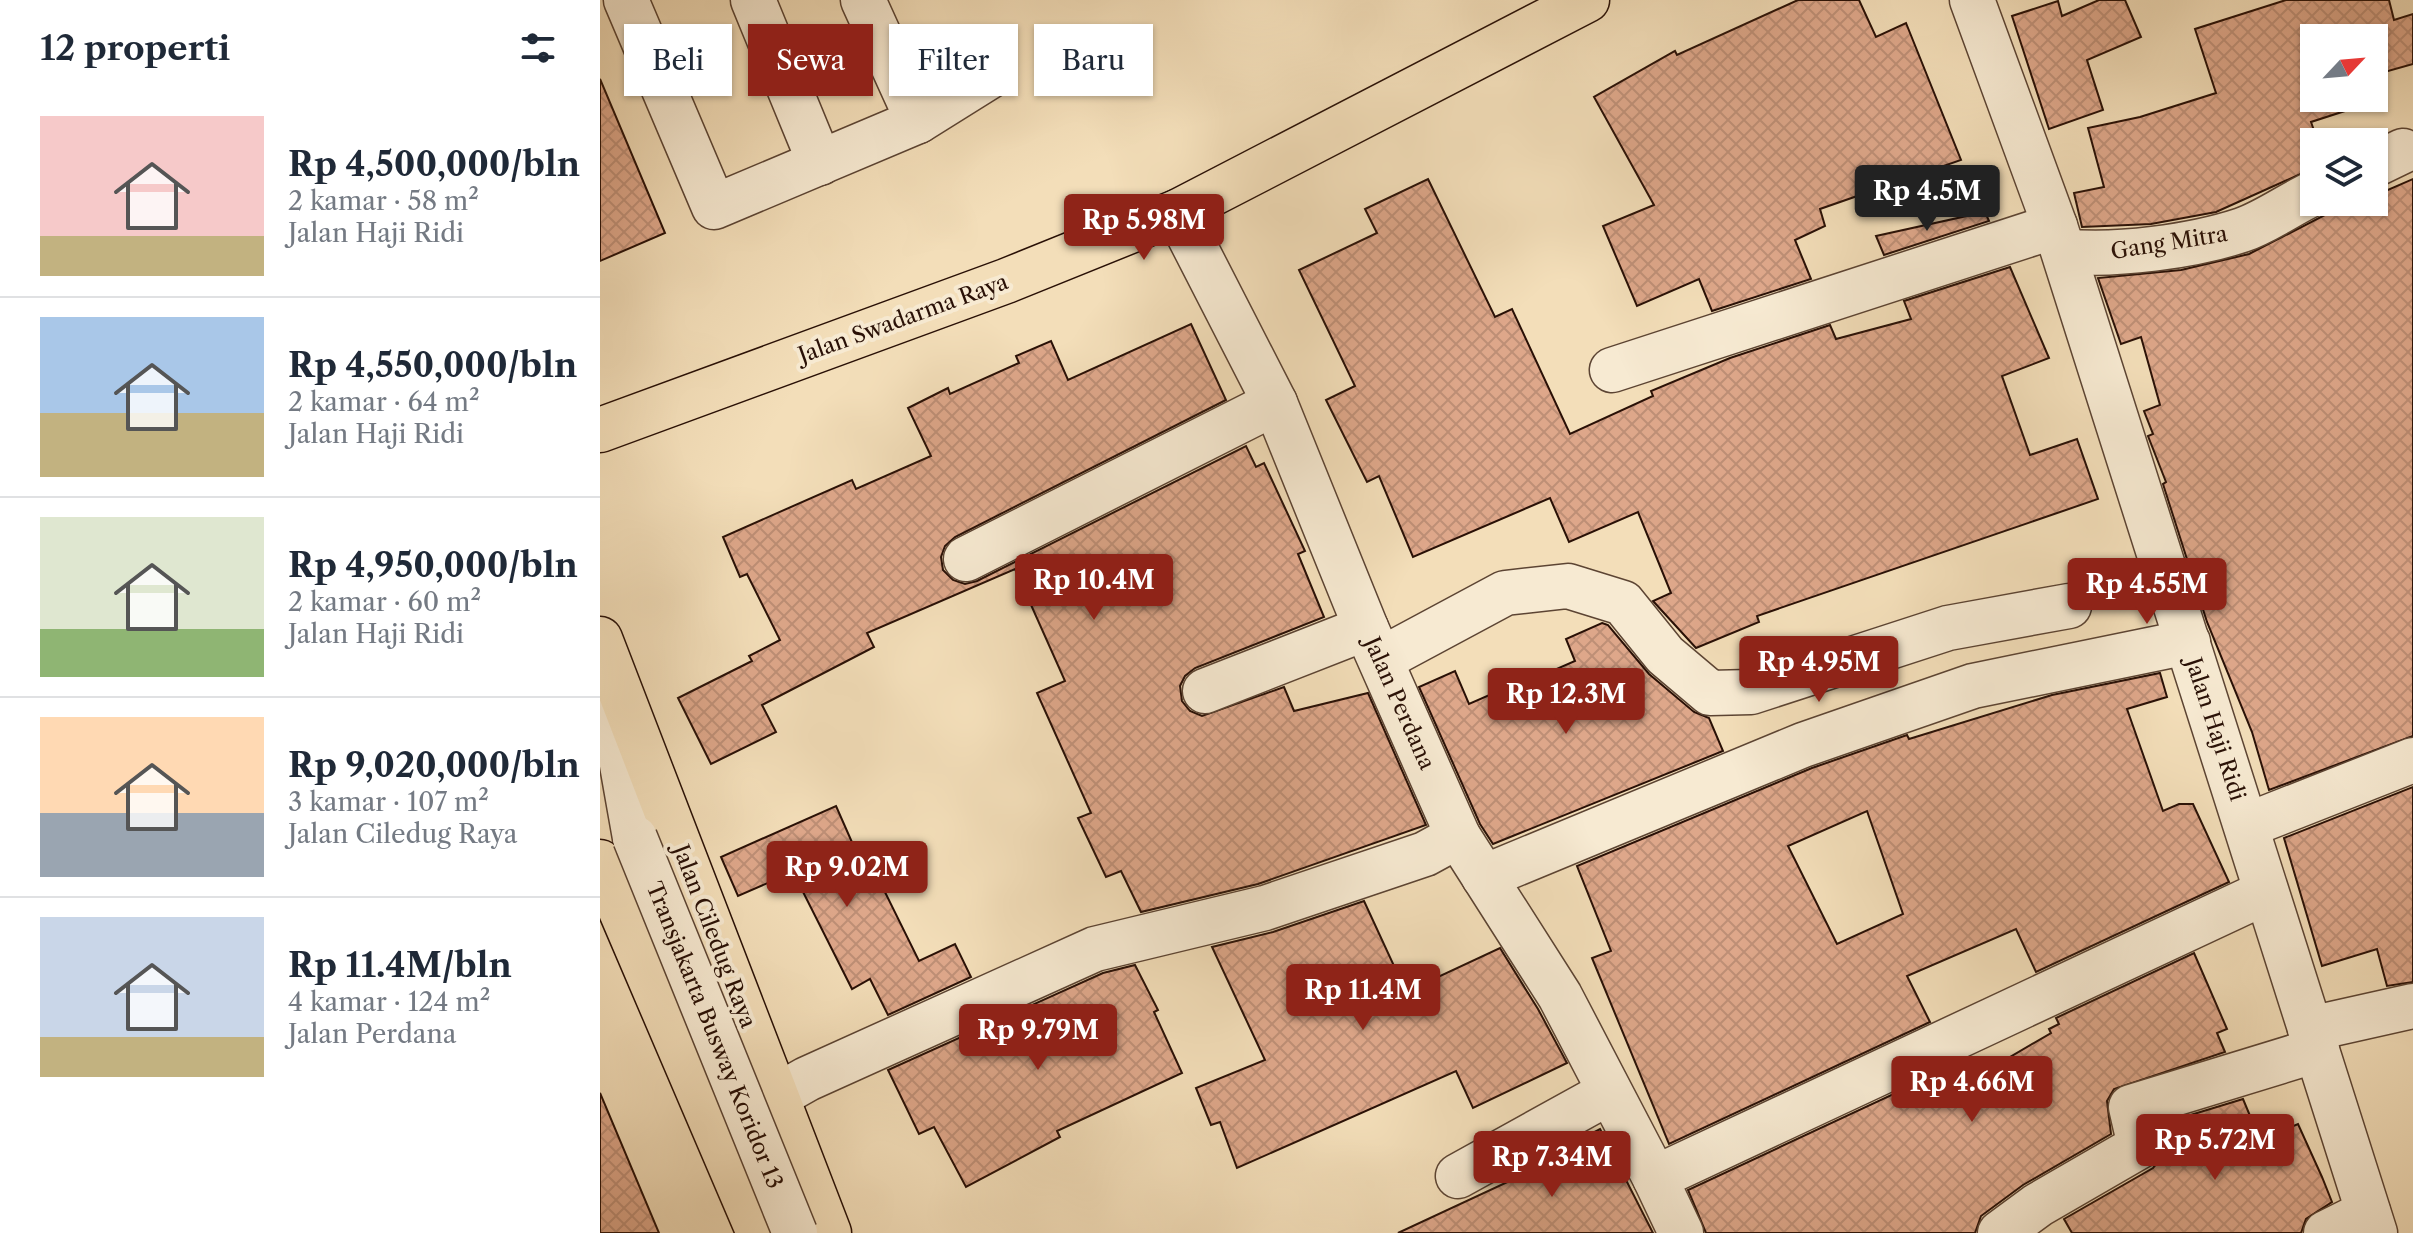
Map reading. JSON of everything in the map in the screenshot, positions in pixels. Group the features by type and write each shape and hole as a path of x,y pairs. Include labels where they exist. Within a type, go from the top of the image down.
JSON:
{"main road":[{"name":"Jalan Swadarma Raya","path":"602,424 1006,281 1177,212 1587,0"},
{"name":"Jalan Ciledug Raya","path":"600,639 829,1233"},
{"path":"617,850 618,907 759,1233"},
{"path":"618,907 692,875"}],"street":[{"path":"626,0 714,207 918,121 958,96"},
{"path":"753,0 820,163"},
{"path":"863,0 918,121"},
{"name":"Jalan Haji Ridi","path":"1972,0 2060,238 2372,1222"},
{"name":"Gang Mitra","path":"1612,370 2060,238 2087,254 2183,243 2244,230 2300,200"},
{"name":"Jalan Perdana","path":"1177,212 1275,403 1374,644 1458,836 1560,996 1681,1233"},
{"path":"966,559 1275,403"},
{"path":"1205,691 1374,644 1505,593 1568,586 1623,603 1665,655 1710,693 1751,692 1948,628 2069,606"},
{"path":"1484,877 1803,745 1973,686 2188,642"},
{"name":"Transjakarta Busway Koridor 13","path":"600,693 621,759 617,850"},
{"path":"2248,825 2413,760"},
{"name":"Transjakarta Busway Koridor 13","path":"600,793 617,850 795,1233"},
{"path":"777,1096 807,1079 1095,949 1265,908 1425,854 1458,836"},
{"path":"1655,1178 2266,892"},
{"path":"2000,1233 2038,1205 2140,1146 2131,1107 2313,1039 2413,1006"},
{"path":"1458,1176 1608,1093"},
{"path":"2326,1233 2372,1222"}],"building":[{"path":"1798,0 1859,0 1876,37 1906,23 1961,160 1820,209 1825,226 1795,240 1811,279 1712,311 1699,279 1637,306 1603,226 1654,205 1594,97 1675,51 1677,55"},
{"path":"2099,0 2125,0 2141,37 2087,60 2103,110 2049,129 2012,16 2058,1 2062,16"},
{"path":"2286,0 2389,0 2394,20 2413,14 2413,64 2388,71 2388,24 2300,24 2300,112 2342,112 2311,122 2313,128 2300,128 2300,174 2216,212 2151,224 2082,227 2074,193 2104,187 2088,128 2140,117 2216,93 2195,29"},
{"path":"600,79 665,233 600,261"},
{"path":"1428,179 1495,317 1512,309 1570,434 1653,396 1651,391 1730,358 1830,325 1836,339 1911,319 1904,301 2010,267 2049,358 2002,376 2030,455 2077,439 2098,499 1757,616 1759,622 1696,648 1653,601 1671,593 1638,512 1569,542 1550,498 1413,557 1379,476 1367,482 1326,400 1355,386 1299,270 1377,233 1365,209"},
{"path":"2413,179 2413,736 2269,790 2252,732 2207,622 2163,484 2166,482 2148,436 2153,434 2144,411 2160,405 2141,337 2121,344 2098,278 2181,270 2249,254 2323,216 2388,216 2388,190"},
{"path":"1985,212 1989,221 1884,255 1876,236"},
{"path":"1191,324 1226,400 955,537 945,546 941,557 943,570 953,580 965,584 977,581 1246,446 1256,467 1264,463 1305,551 1298,554 1324,617 1195,668 1185,676 1180,686 1182,701 1190,711 1202,716 1284,687 1294,711 1368,693 1426,825 1258,884 1141,912 1121,871 1106,877 1078,818 1091,813 1037,693 1065,681 1015,569 867,633 874,647 762,705 776,732 711,764 678,698 752,661 749,656 780,640 747,574 740,577 723,537 852,480 856,489 931,456 908,408 948,388 950,394 1019,363 1016,356 1051,341 1068,380"},
{"path":"1602,623 1608,625 1649,674 1694,712 1709,718 1723,751 1493,844 1480,824 1419,687 1455,671 1469,704 1503,689 1504,692 1575,661 1566,639"},
{"path":"2160,673 2167,697 2127,709 2163,811 2179,804 2193,804 2229,882 2036,972 2016,929 1907,976 1930,1022 1669,1144 1592,958 1611,951 1577,866 1812,768 1907,735 1909,739 2052,695","holes":["1867,811 1903,914 1837,944 1788,846"]},
{"path":"2413,787 2413,982 2387,986 2377,949 2322,966 2284,838"},
{"path":"836,806 873,890 882,886 919,961 955,944 971,977 888,1015 870,979 852,989 793,872 738,896 721,857"},
{"path":"1364,901 1406,992 1500,948 1567,1063 1473,1108 1456,1071 1237,1168 1220,1122 1211,1125 1196,1088 1265,1060 1212,947 1273,932"},
{"path":"2194,953 2227,1029 2217,1033 2225,1052 2114,1089 2107,1101 2111,1134 2023,1185 1981,1216 1975,1233 1706,1233 1688,1190 1960,1063 1969,1081 2051,1033 2049,1029 2059,1024 2056,1018"},
{"path":"1135,965 1158,1010 1154,1012 1182,1073 1057,1131 1060,1137 966,1187 934,1127 919,1134 888,1070 1103,973"},
{"path":"600,1093 659,1233 600,1233"},
{"path":"2243,1099 2260,1140 2298,1124 2322,1177 2332,1202 2306,1219 2301,1233 2072,1233 2064,1219 2153,1168 2162,1157 2164,1141 2161,1124"},
{"path":"1600,1129 1653,1233 1398,1233 1531,1171 1528,1166"}]}
